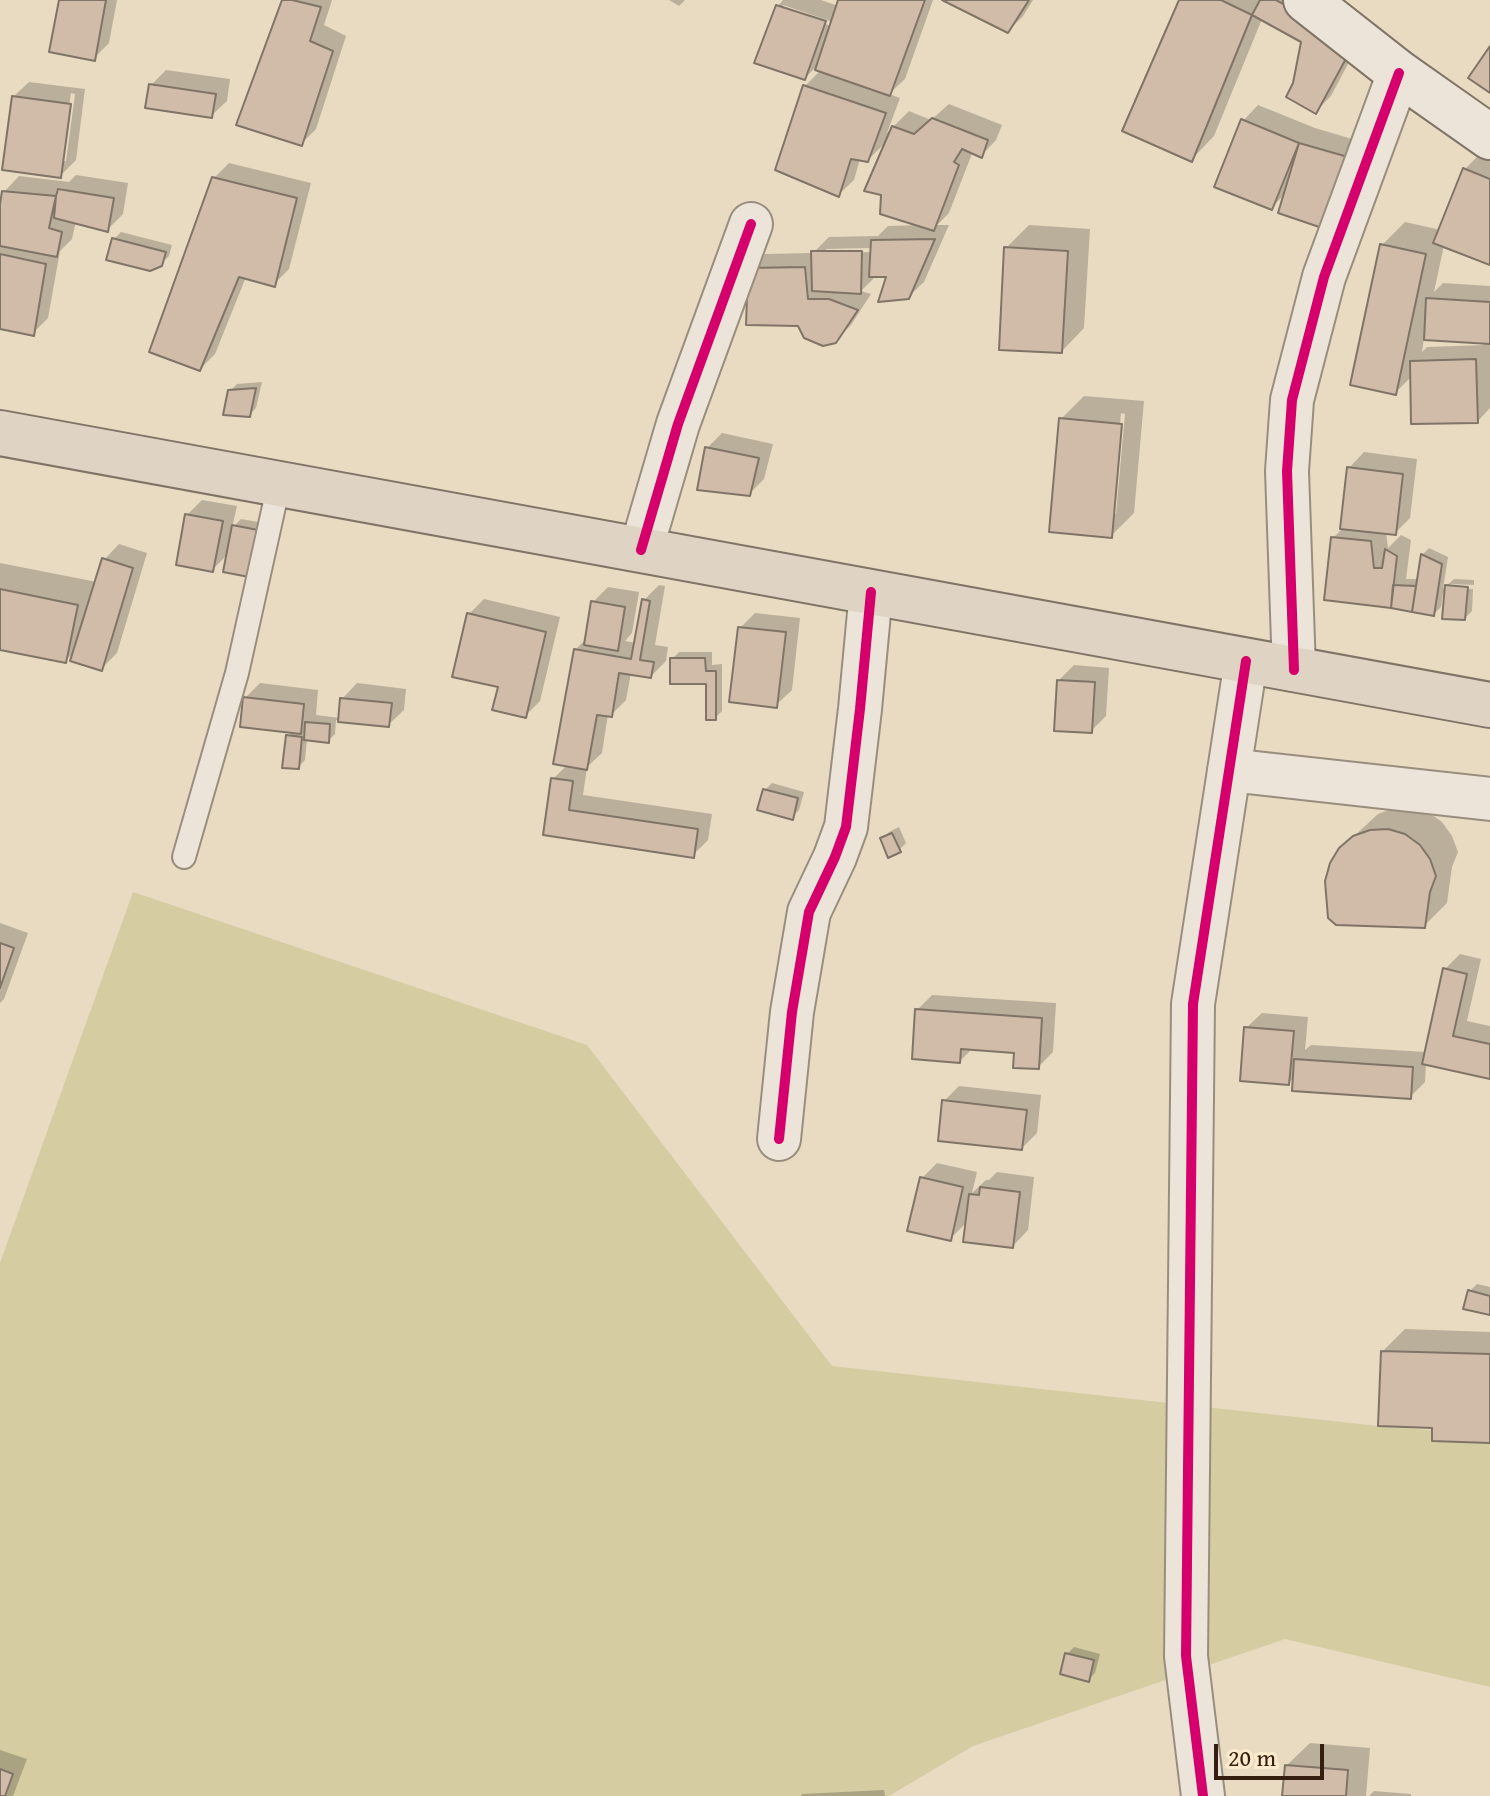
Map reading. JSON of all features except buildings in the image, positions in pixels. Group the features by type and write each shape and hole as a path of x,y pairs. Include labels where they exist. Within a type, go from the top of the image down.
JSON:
{"highway":[{"path":"0,433 1490,705"}],"main road":[{"path":"1306,0 1399,73 1490,137"}],"street":[{"path":"1294,670 1287,471 1292,400 1324,277 1399,73"},
{"path":"641,550 678,424 751,224"},
{"path":"779,1139 792,1012 809,912 846,827 871,592"},
{"path":"1203,1796 1186,1656 1193,1004 1246,661"},
{"path":"1229,770 1490,799"}],"lane":[{"path":"184,857 237,673 279,484"}],"shaded area":[{"path":"133,892 587,1045 832,1366 1378,1426 1490,1435 1490,1687 1285,1639 973,1746 889,1796 0,1796 0,1263"}],"cycle path":[{"path":"1294,670 1287,471 1292,400 1324,277 1399,73"},
{"path":"641,550 678,424 751,224"},
{"path":"779,1139 792,1012 809,912 846,827 871,592"},
{"path":"1203,1796 1186,1656 1193,1004 1246,661"}]}
